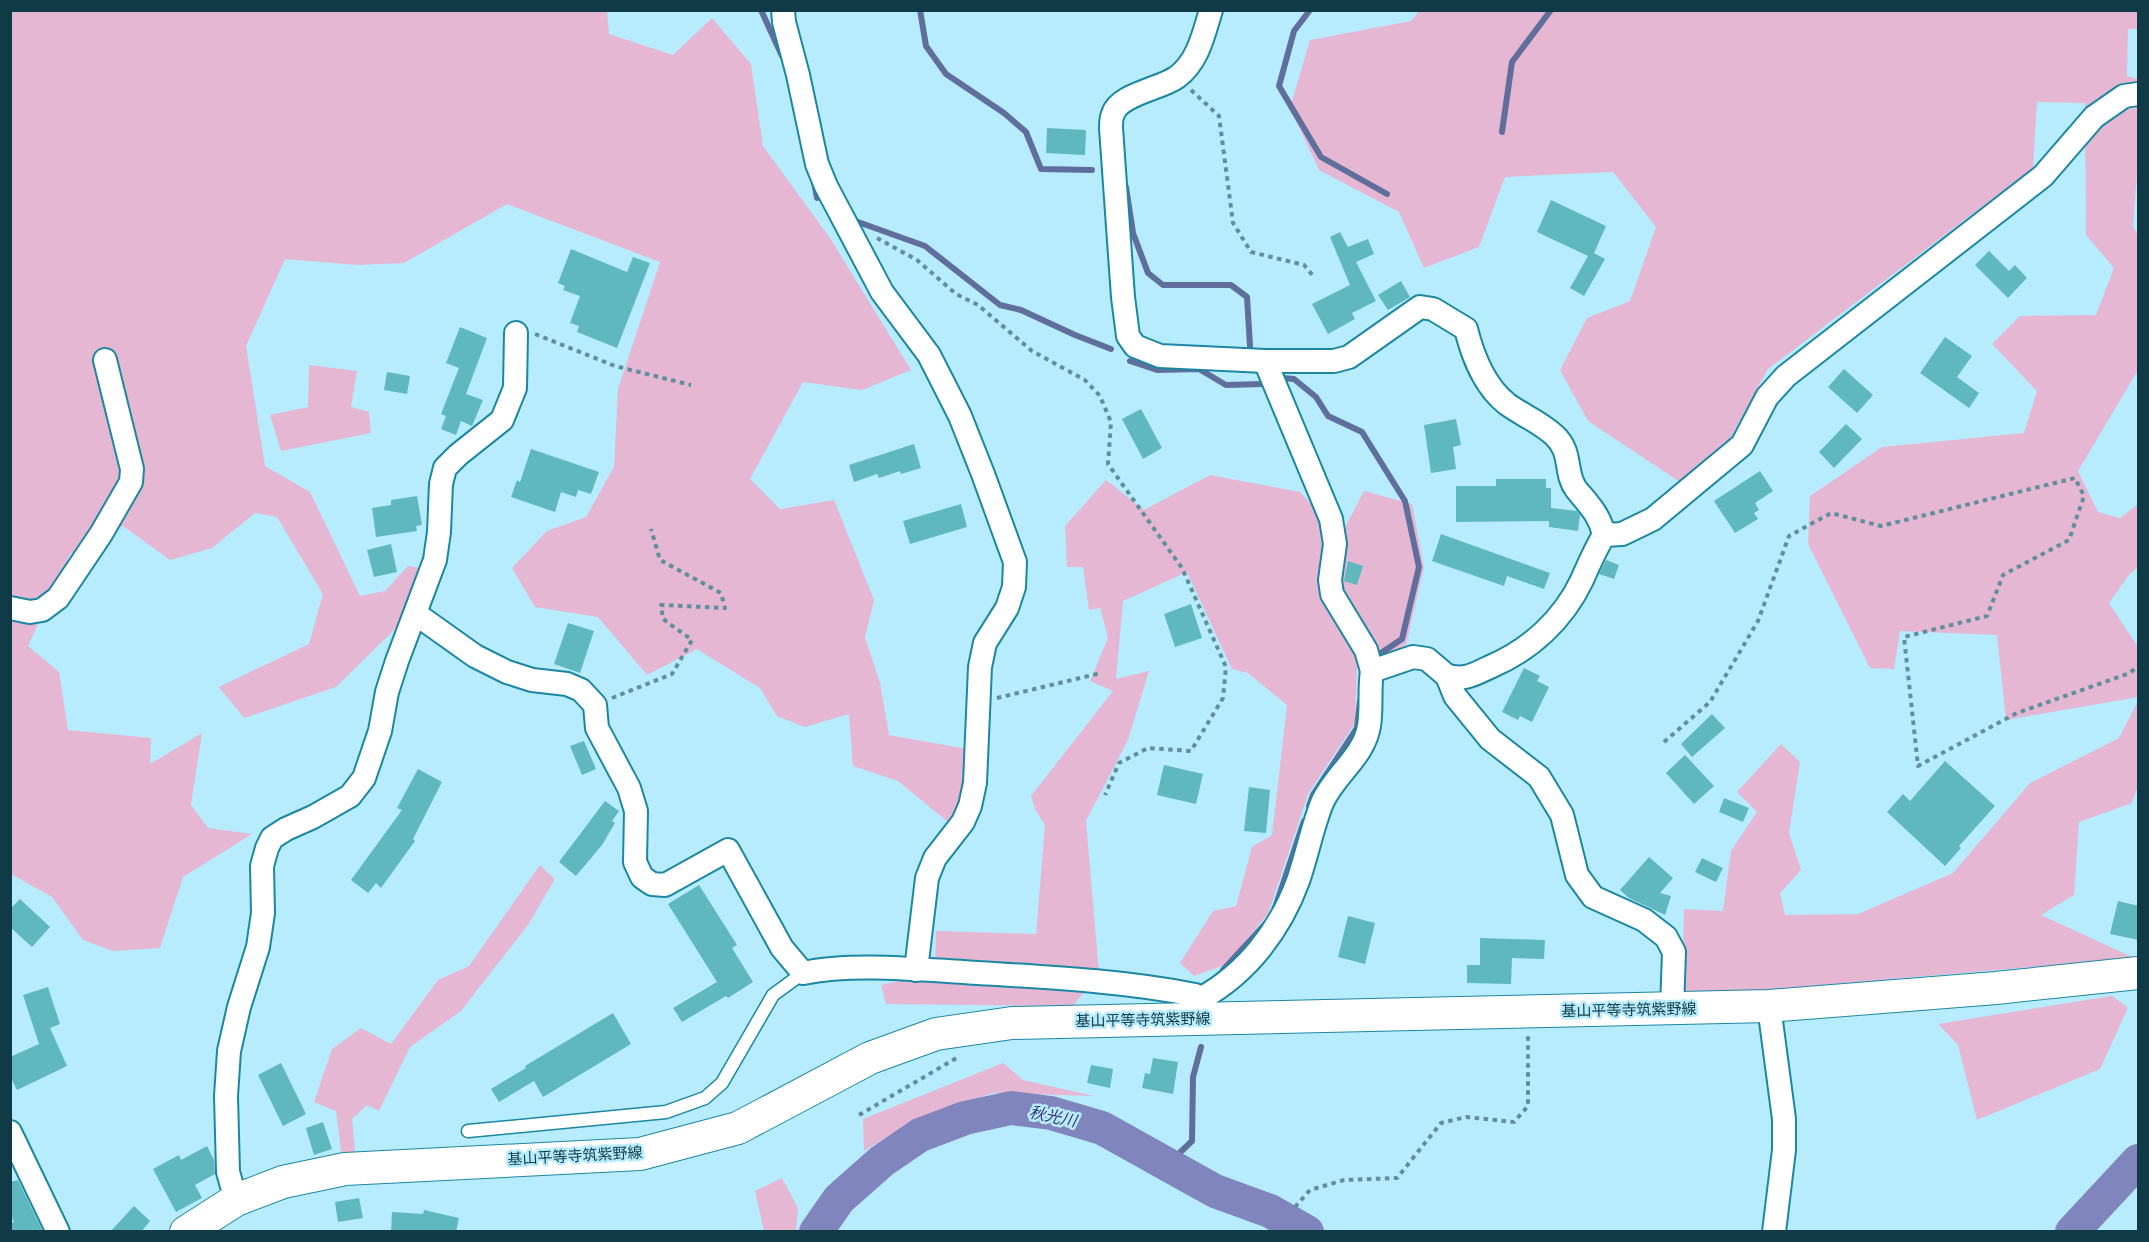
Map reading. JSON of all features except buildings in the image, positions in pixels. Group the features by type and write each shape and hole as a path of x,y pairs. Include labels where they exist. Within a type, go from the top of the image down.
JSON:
{"main road":[{"name":"基山平等寺筑紫野線","path":"186,1232 236,1200 283,1182 345,1169 640,1154 738,1128 870,1058 936,1034 1012,1023 1203,1009 1529,1012 1769,1006 2139,974"}],"street":[{"path":"783,10 817,164 826,186 882,292 929,355 960,416 1015,562 1014,587 1007,608 985,643 980,667 975,783 970,806 963,822 935,858 927,878 916,969"},
{"path":"1211,10 1198,49 1189,66 1177,78 1125,101 1113,112 1111,128 1123,297 1128,336 1135,346 1160,356 1265,361 1334,361 1348,357 1420,307 1433,309 1466,329 1473,356 1488,382 1506,403 1554,435 1567,454 1574,487 1590,504 1602,522 1604,535 1593,552 1581,582 1559,615 1535,642 1511,658 1462,679 1447,676"},
{"path":"1604,535 1623,534 1653,519 1742,445 1767,397 1786,376 2043,176 2094,117 2124,96 2139,94"},
{"path":"236,1200 228,1172 226,1096 229,1051 238,1007 258,947 262,913 262,866 267,848 272,838 286,829 350,796 364,778 380,731 387,692 435,560 441,484 445,468 502,420 515,388 516,333"},
{"path":"10,608 30,612 42,610 58,598 101,534 131,482 132,469 105,360"},
{"path":"416,614 475,656 507,672 532,680 567,684 581,690 595,705 597,728 629,788 636,811 635,862 642,877 652,884 665,885 728,850 782,948 803,973 824,968 916,969 1094,982 1195,995 1203,1009 1260,950 1283,915 1297,882 1322,802 1332,785 1359,752 1369,726 1372,671 1366,650 1332,594 1330,580 1335,544 1331,519 1265,361"},
{"path":"1372,671 1413,657 1427,659 1447,676 1455,696 1490,739 1539,777 1562,815 1577,875 1593,897 1644,920 1666,937 1674,952 1672,1009"},
{"path":"1769,1006 1784,1119 1784,1150 1774,1232"},
{"path":"10,1132 58,1232"}],"lane":[{"path":"468,1131 666,1112 705,1098 722,1083 773,995 803,973"}],"path":[{"path":"1177,78 1219,116 1233,223 1251,252 1304,266 1315,278"},
{"path":"849,232 866,233 917,260 956,294 978,305 1032,351 1085,380 1100,396 1111,422 1108,464 1182,568 1226,667 1223,698 1191,750 1148,748 1119,763 1105,795"},
{"path":"516,333 533,334 615,366 691,385"},
{"path":"1664,741 1710,702 1758,621 1789,536 1831,513 1881,526 2075,478 2085,496 2069,540 2003,575 1987,616 1904,637 1918,766 2017,713 2130,673 2139,666"},
{"path":"595,705 672,674 692,640 663,619 661,605 725,608 721,593 660,560 651,529"},
{"path":"978,702 1101,673"},
{"path":"1295,1207 1310,1190 1344,1180 1397,1178 1441,1123 1466,1117 1514,1122 1528,1106 1529,1012"},
{"path":"859,1115 963,1054"}],"shaded area":[{"path":"10,11 607,11 609,34 673,55 712,18 751,64 763,146 830,238 911,370 862,390 803,382 750,479 780,509 834,500 874,600 865,637 880,683 889,735 967,749 967,793 948,822 898,781 853,766 849,714 805,727 777,716 760,688 697,649 647,675 598,617 535,607 512,568 547,531 586,517 614,467 618,389 660,262 507,204 404,263 357,265 285,259 246,346 265,466 310,492 360,596 385,591 408,566 422,568 396,628 336,687 244,718 219,687 309,644 323,594 277,517 255,513 212,548 170,560 123,526 70,554 28,646 59,672 68,730 151,738 150,764 202,733 191,805 208,828 252,834 183,877 160,948 113,951 83,940 52,897 11,874"},
{"path":"1419,11 2138,11 2138,29 2128,29 2127,76 2138,79 2138,160 2133,227 2138,235 2138,370 2078,471 2098,512 2120,518 2138,504 2138,567 2129,575 2109,603 2138,647 2138,697 2006,720 1997,635 1900,631 1894,669 1870,668 1808,544 1810,496 1882,447 2024,433 2037,391 1992,344 2020,316 2096,315 2114,268 2086,235 2085,103 2037,102 2033,168 1768,369 1728,442 1683,484 1588,421 1560,370 1587,318 1630,301 1656,227 1613,172 1505,177 1479,247 1424,268 1399,212 1319,170 1290,108 1310,40 1411,21"},
{"path":"309,365 357,371 351,407 369,412 371,433 281,451 270,415 308,407"},
{"path":"1210,475 1300,492 1341,535 1364,491 1412,504 1424,567 1406,645 1357,668 1355,723 1308,794 1268,914 1225,965 1194,976 1180,963 1213,911 1236,906 1252,847 1272,835 1287,705 1248,673 1232,669 1187,572 1123,601 1116,679 1149,671 1128,740 1086,821 1099,973 1073,1006 886,1004 881,985 935,973 936,931 1036,934 1045,825 1035,809 1031,796 1113,691 1090,681 1108,638 1100,608 1089,610 1083,567 1067,567 1065,526 1106,480 1144,510"},
{"path":"2138,701 2138,785 2132,803 2079,822 2074,895 2041,915 2134,958 1682,997 1684,909 1723,911 1731,851 1757,812 1737,792 1781,744 1800,762 1789,833 1801,870 1780,893 1785,915 1858,914 1953,873 2030,783 2119,738"},
{"path":"540,865 555,879 528,925 461,1011 410,1047 379,1111 367,1105 352,1119 355,1152 342,1158 336,1111 314,1102 332,1049 361,1028 391,1044 438,980 469,966"},
{"path":"2112,996 2128,1008 2100,1069 1977,1120 1958,1045 1938,1024"},
{"path":"1003,1063 1023,1080 1094,1096 993,1093 917,1119 864,1151 863,1119"},
{"path":"782,1178 798,1208 796,1231 764,1231 755,1191"}],"waterway":[{"path":"761,10 782,56"},
{"path":"920,10 926,46 946,74 1004,113 1026,132 1041,169 1092,170"},
{"path":"1310,10 1294,31 1279,86 1321,157 1387,194"},
{"path":"1502,132 1512,62 1551,10"},
{"path":"814,182 817,198"},
{"path":"1126,187 1133,233 1148,273 1163,285 1231,285 1247,297 1250,346"},
{"path":"858,222 925,246 1000,305 1021,310 1111,349"},
{"path":"1130,361 1157,370 1199,369 1226,385 1263,384"},
{"path":"1283,378 1294,379 1316,397 1328,416 1362,432 1405,501 1419,567 1402,639 1381,653"},
{"path":"1309,806 1313,795 1357,728 1360,701"},
{"path":"1275,908 1304,821"},
{"path":"1223,970 1267,922"},
{"path":"1167,1165 1192,1141 1193,1077 1201,1047"},
{"name":"秋光川","path":"816,1232 839,1199 882,1161 920,1135 965,1118 1011,1108 1051,1113 1102,1128 1215,1191 1270,1211 1307,1232"},
{"name":"秋光川","path":"2072,1232 2138,1161"}]}
